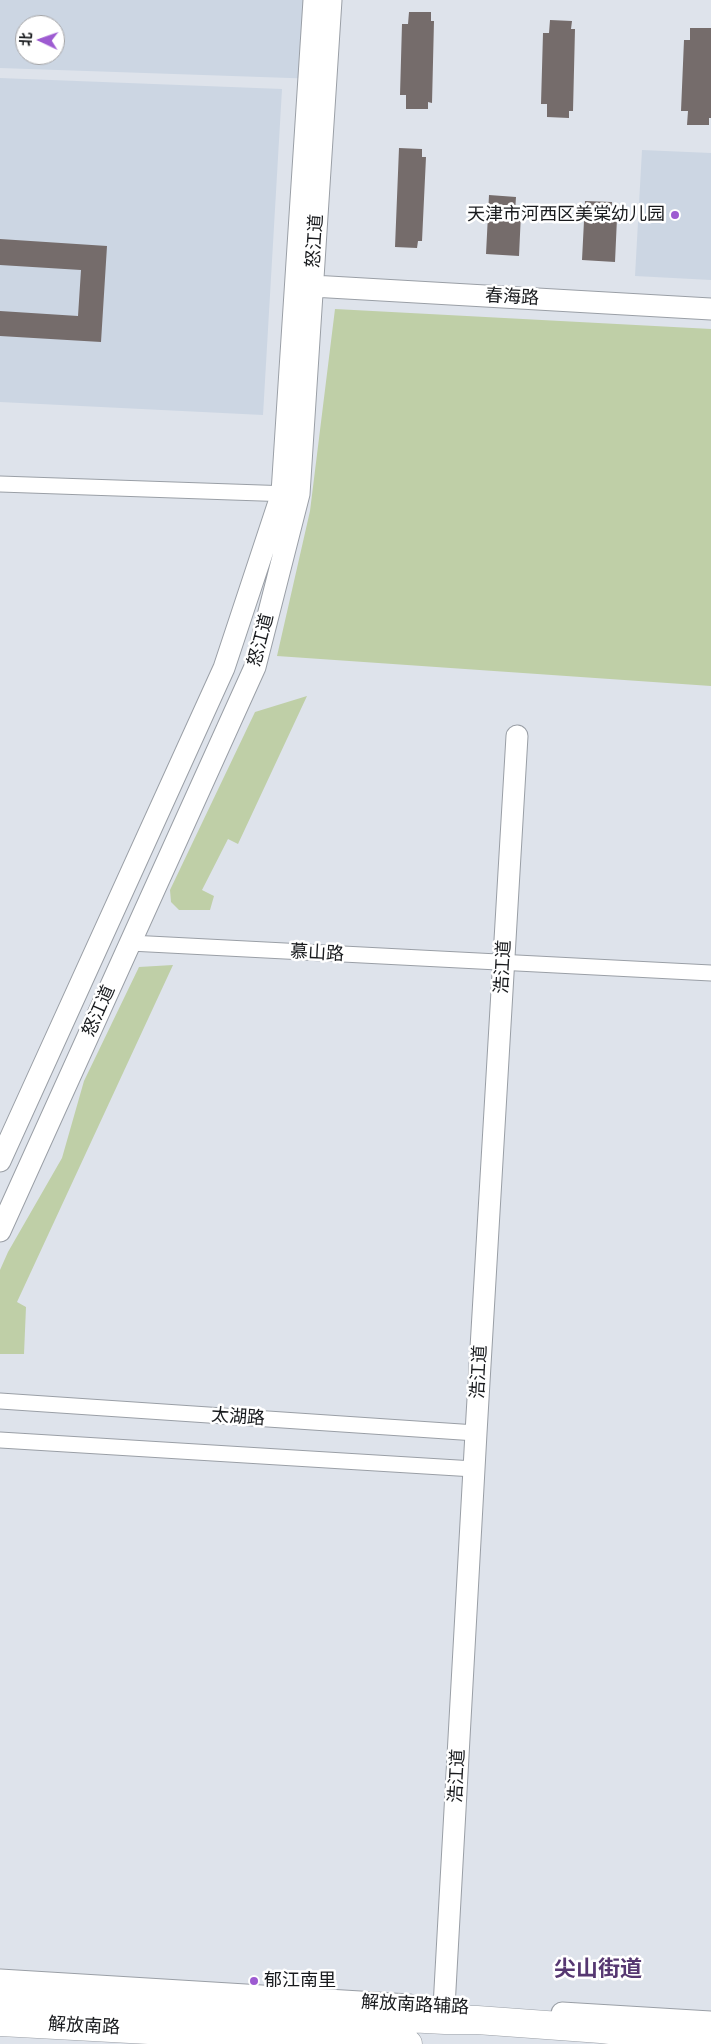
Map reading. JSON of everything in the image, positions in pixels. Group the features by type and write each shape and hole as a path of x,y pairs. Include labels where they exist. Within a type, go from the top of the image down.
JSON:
{"highway":[{"path":"0,1997 445,2014 477,2020 601,2029 711,2042"},
{"name":"解放南路","path":"0,2022 408,2044"}],"street":[{"name":"怒江道","path":"0,1161 224,668 290,494 314,0"},
{"name":"怒江道","path":"0,1231 255,667 290,494 312,286 331,0"},
{"name":"春海路","path":"312,286 711,308"},
{"path":"0,484 290,494"},
{"name":"浩江道","path":"445,2014 476,1433 517,736"},
{"name":"慕山路","path":"130,943 711,973"},
{"name":"太湖路","path":"0,1401 476,1433"},
{"path":"0,1440 474,1469"},
{"name":"解放南路辅路","path":"0,1980 445,2014 570,2013 711,2022"},
{"path":"477,2020 570,2013"}],"shaded area":[{"path":"0,0 324,0 319,79 0,68"},
{"path":"0,78 282,89 263,415 0,402"},
{"name":"天津市河西区美棠幼儿园","path":"642,150 711,153 711,280 635,276"}],"green space":[{"path":"335,309 711,329 711,686 277,656 310,511"},
{"path":"307,696 238,844 228,839 202,890 214,896 210,910 179,910 171,902 170,890 255,712"},
{"path":"173,965 17,1302 26,1307 24,1354 0,1354 0,1270 8,1252 62,1158 84,1081 139,967"}],"building":[{"path":"409,12 431,12 431,21 434,21 432,103 428,102 428,109 406,109 406,95 400,95 402,24 408,24"},
{"path":"550,20 572,21 571,29 575,29 573,111 569,111 569,118 547,117 547,104 541,104 543,33 549,33"},
{"path":"690,28 711,28 711,118 709,118 709,125 687,125 688,111 681,111 684,40 690,40"},
{"path":"399,148 422,149 422,157 426,157 422,241 418,241 417,248 395,247"},
{"path":"489,195 516,197 515,212 521,213 519,256 486,254"},
{"path":"585,201 612,202 611,218 617,218 615,262 582,260"},
{"path":"0,239 107,246 101,342 0,336 0,311 78,316 81,270 0,265"}],"place":[{"name":"天津市河西区美棠幼儿园","path":"675,215"},
{"name":"郁江南里","path":"254,1981"}],"district":[{"name":"尖山街道","path":"598,1969"}]}
